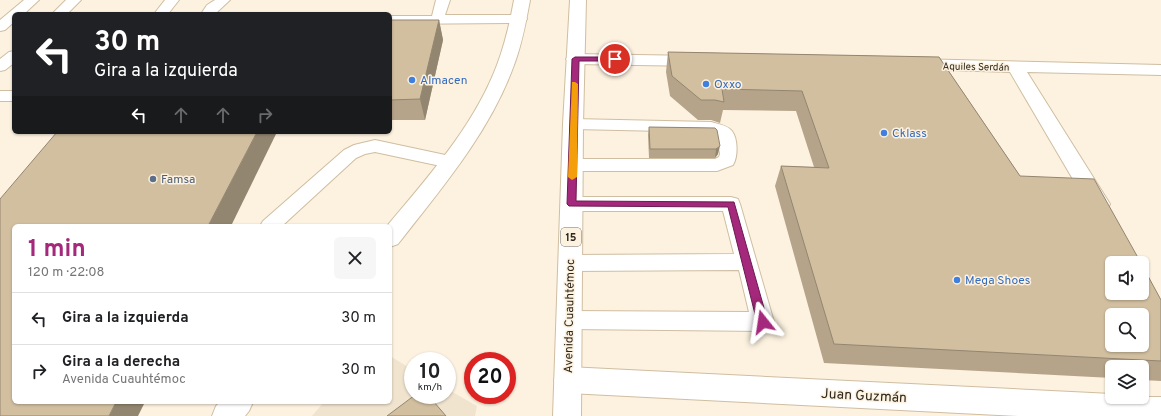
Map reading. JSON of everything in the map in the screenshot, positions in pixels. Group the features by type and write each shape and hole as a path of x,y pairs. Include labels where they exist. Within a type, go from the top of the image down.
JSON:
{"main road":[{"path":"392,236 435,183 450,162 490,98 509,53 520,20 522,0"},
{"name":"Avenida Cuauhtémoc","path":"567,416 573,124 578,0"},
{"path":"575,59 715,61"},
{"name":"Aquiles Serdán","path":"897,64 1161,70"},
{"path":"1015,66 1111,222"},
{"name":"Juan Guzmán","path":"568,380 1161,410"},
{"path":"226,416 237,404"}],"lane":[{"path":"18,12 32,0"},
{"path":"61,12 74,0"},
{"path":"163,12 172,0"},
{"path":"209,12 212,8 224,0"},
{"path":"437,20 443,0"},
{"path":"0,27 12,17"},
{"path":"392,20 520,20"},
{"path":"0,67 12,57"},
{"path":"0,96 12,96"},
{"path":"572,165 717,165 727,161 729,154 725,134 717,128 573,124"},
{"path":"272,224 350,154 360,149 375,146 450,162"},
{"path":"569,320 763,322 731,204 572,204"},
{"path":"571,263 746,262"}],"shaded area":[{"path":"392,357 404,365 404,404 456,404 456,394 464,399 464,404 473,404 477,406 475,416 312,416 322,404 392,404"}],"building":[{"path":"392,20 439,20 420,99 392,100"},
{"path":"668,52 939,57 1020,176 1094,179 1137,256 1105,256 1105,300 1149,300 1149,278 1161,300 1161,361 834,344 781,166 829,168 802,91 722,89 724,102 715,100 701,100 672,76"},
{"path":"649,127 715,128 717,130 720,146 716,149 650,149"},
{"name":"Famsa","path":"55,134 256,134 209,224 12,224 12,404 115,404 109,416 0,416 0,199"},
{"path":"404,403 436,404 446,416 387,416"}],"slow traffic":[{"path":"572,177 575,84"}],"place":[{"name":"Almacen","path":"412,80"},
{"name":"Oxxo","path":"706,84"},
{"name":"Cklass","path":"884,133"},
{"name":"Famsa","path":"153,179"},
{"name":"Mega Shoes","path":"957,280"}],"route":[{"path":"615,59 575,59 572,204 731,204 763,322"}]}
